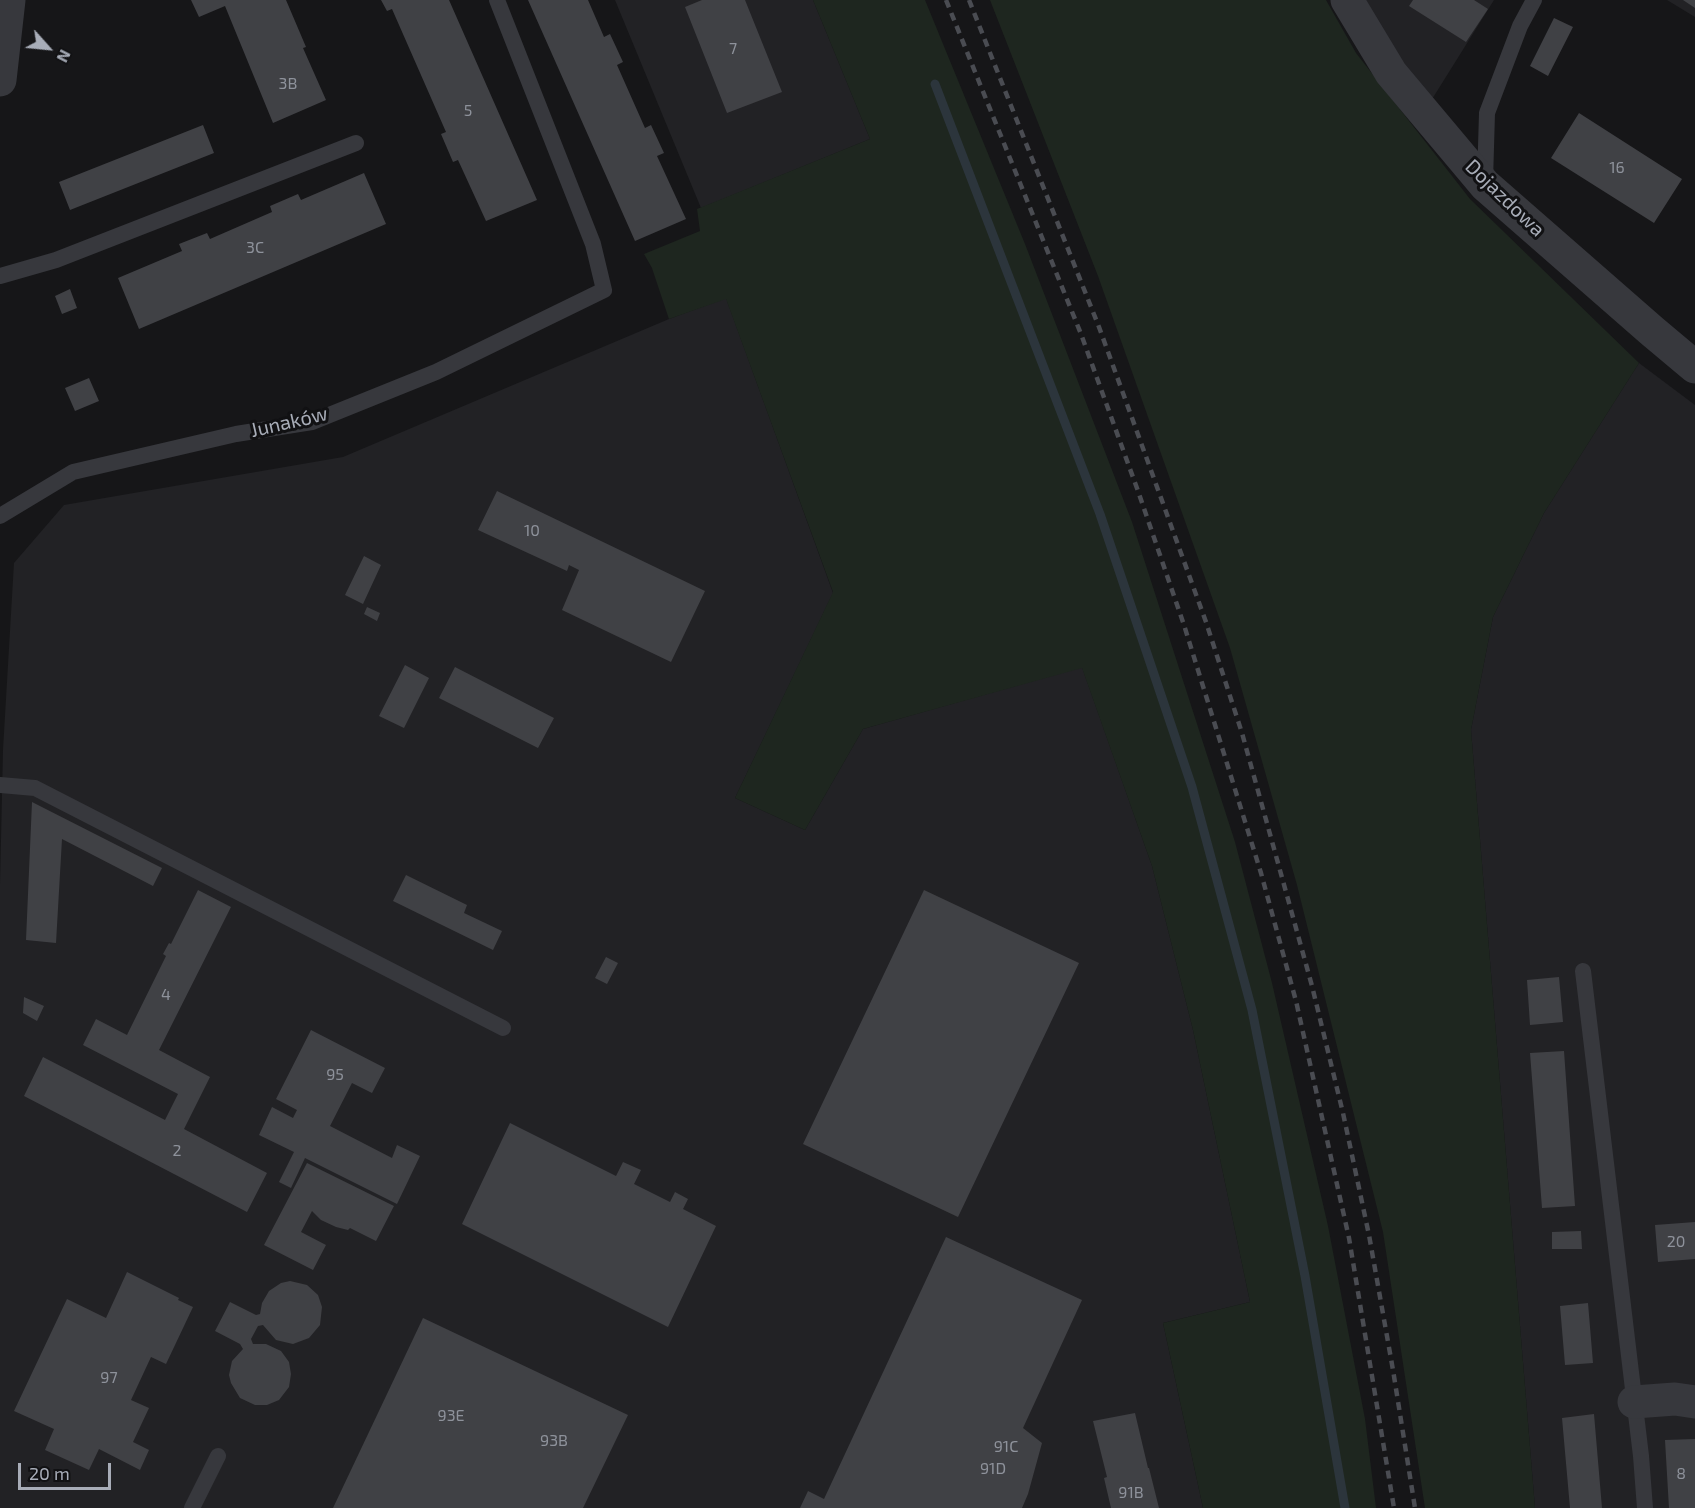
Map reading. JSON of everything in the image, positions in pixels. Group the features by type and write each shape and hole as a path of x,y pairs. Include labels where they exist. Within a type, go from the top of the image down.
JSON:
{"street":[{"path":"0,81 9,0"},
{"name":"Dojazdowa","path":"1347,0 1391,73 1485,185 1695,366"},
{"path":"1634,1402 1675,1399 1695,1402"}],"lane":[{"name":"Junaków","path":"0,516 73,472 236,434 312,422 436,372 604,291 593,244 497,0"},
{"path":"1485,185 1487,113 1520,27 1534,0"},
{"path":"0,276 57,260 356,143"},
{"path":"0,785 35,788 503,1028"},
{"path":"1583,971 1645,1508"},
{"path":"192,1508 218,1456"}],"shaded area":[{"path":"615,0 813,0 870,139 701,208"},
{"path":"813,0 925,0 1025,244 1132,522 1235,842 1272,983 1328,1226 1365,1419 1376,1508 1203,1508 1163,1323 1250,1302 1193,1030 1152,866 1082,668 863,729 805,830 735,798 833,592 726,299 669,319 652,268 644,254 700,231 697,209 870,139"},
{"path":"990,0 1326,0 1356,53 1470,199 1639,363 1544,513 1493,617 1471,730 1535,1508 1425,1508 1383,1232 1297,885 1230,648 1098,276"},
{"path":"1358,0 1494,0 1429,104"},
{"path":"1667,0 1695,0 1695,17"},
{"path":"726,298 833,593 735,798 805,830 863,729 1082,667 1152,866 1193,1030 1250,1302 1163,1323 1203,1508 0,1508 0,884 3,750 14,563 64,505 343,457 669,319"},
{"path":"1639,363 1695,405 1695,1508 1535,1508 1471,730 1493,617 1544,513"}],"building":[{"path":"191,0 286,0 306,47 303,48 326,100 273,123 225,6 199,17"},
{"path":"381,0 449,0 537,200 486,221 458,160 453,162 441,134 446,132 392,9 387,11"},
{"path":"528,0 588,0 604,37 610,34 623,62 617,65 645,128 651,125 664,153 657,156 686,219 635,241"},
{"path":"702,0 745,0 782,92 727,113 685,7"},
{"path":"1413,0 1474,0 1488,9 1466,42 1409,6"},
{"path":"1683,0 1695,0 1695,8"},
{"path":"1554,18 1573,27 1548,76 1530,66"},
{"path":"1579,113 1682,179 1654,223 1551,158"},
{"path":"203,125 214,153 70,210 59,182"},
{"path":"364,173 386,224 139,329 118,278 182,251 179,244 207,233 210,239 272,212 270,206 298,194 301,200"},
{"path":"70,289 77,308 62,314 55,296"},
{"path":"89,378 99,401 75,411 65,388"},
{"path":"497,491 705,591 671,662 562,610 579,570 569,565 567,571 478,530"},
{"path":"364,556 381,565 363,604 345,595"},
{"path":"367,607 380,613 377,621 364,614"},
{"path":"405,665 429,678 404,728 379,716"},
{"path":"455,667 554,718 538,748 439,698"},
{"path":"32,802 162,868 153,886 62,839 56,943 26,940"},
{"path":"406,875 467,905 464,913 502,931 493,950 393,901"},
{"path":"198,890 231,907 159,1050 210,1077 184,1129 267,1173 247,1212 24,1096 43,1057 165,1120 178,1094 83,1045 96,1019 127,1035 166,956 163,954 169,943 171,944"},
{"path":"924,890 1079,963 958,1217 803,1144"},
{"path":"606,957 618,963 607,984 595,978"},
{"path":"1559,977 1563,1022 1530,1025 1527,980"},
{"path":"24,997 44,1006 37,1021 23,1013"},
{"path":"311,1030 385,1068 372,1093 352,1083 330,1126 392,1158 397,1145 420,1156 397,1204 305,1158 291,1188 279,1182 294,1152 259,1135 272,1107 293,1118 297,1110 276,1099"},
{"path":"1564,1051 1575,1206 1542,1208 1530,1053"},
{"path":"510,1123 616,1176 623,1162 641,1170 634,1184 670,1202 675,1192 688,1199 683,1209 716,1226 668,1327 462,1224"},
{"path":"307,1163 394,1206 376,1241 350,1228 348,1230 336,1227 321,1220 312,1211 301,1232 326,1245 313,1270 264,1245"},
{"path":"1695,1222 1695,1259 1658,1262 1655,1225"},
{"path":"1581,1231 1582,1249 1552,1249 1552,1232"},
{"path":"946,1237 1082,1300 1023,1428 1042,1443 1022,1508 800,1508 808,1491 824,1499"},
{"path":"127,1272 193,1307 166,1364 151,1357 131,1400 149,1408 133,1442 149,1450 140,1470 99,1449 89,1470 45,1450 54,1429 14,1411 67,1299 106,1318"},
{"path":"290,1281 307,1285 318,1295 322,1307 320,1325 309,1338 293,1344 276,1340 263,1325 258,1326 251,1339 253,1344 266,1344 281,1351 289,1362 291,1374 289,1387 279,1400 267,1405 255,1405 240,1398 229,1375 232,1361 243,1349 240,1344 215,1331 230,1302 256,1315 260,1314 262,1303 269,1291 281,1283"},
{"path":"1588,1303 1593,1363 1565,1365 1560,1306"},
{"path":"423,1318 628,1415 583,1508 333,1508"},
{"path":"1135,1413 1159,1508 1111,1508 1104,1478 1107,1477 1093,1421"},
{"path":"1594,1414 1602,1508 1570,1508 1562,1418"},
{"path":"1695,1439 1695,1508 1669,1508 1665,1440"}],"waterway":[{"path":"935,84 1100,514 1192,787 1252,1010 1305,1276 1345,1508"}],"railway":[{"path":"946,0 1081,334 1138,491 1184,625 1261,873 1296,1001 1349,1238 1394,1508"},
{"path":"969,0 1099,327 1206,622 1242,733 1312,986 1343,1113 1369,1235 1415,1508"}]}
